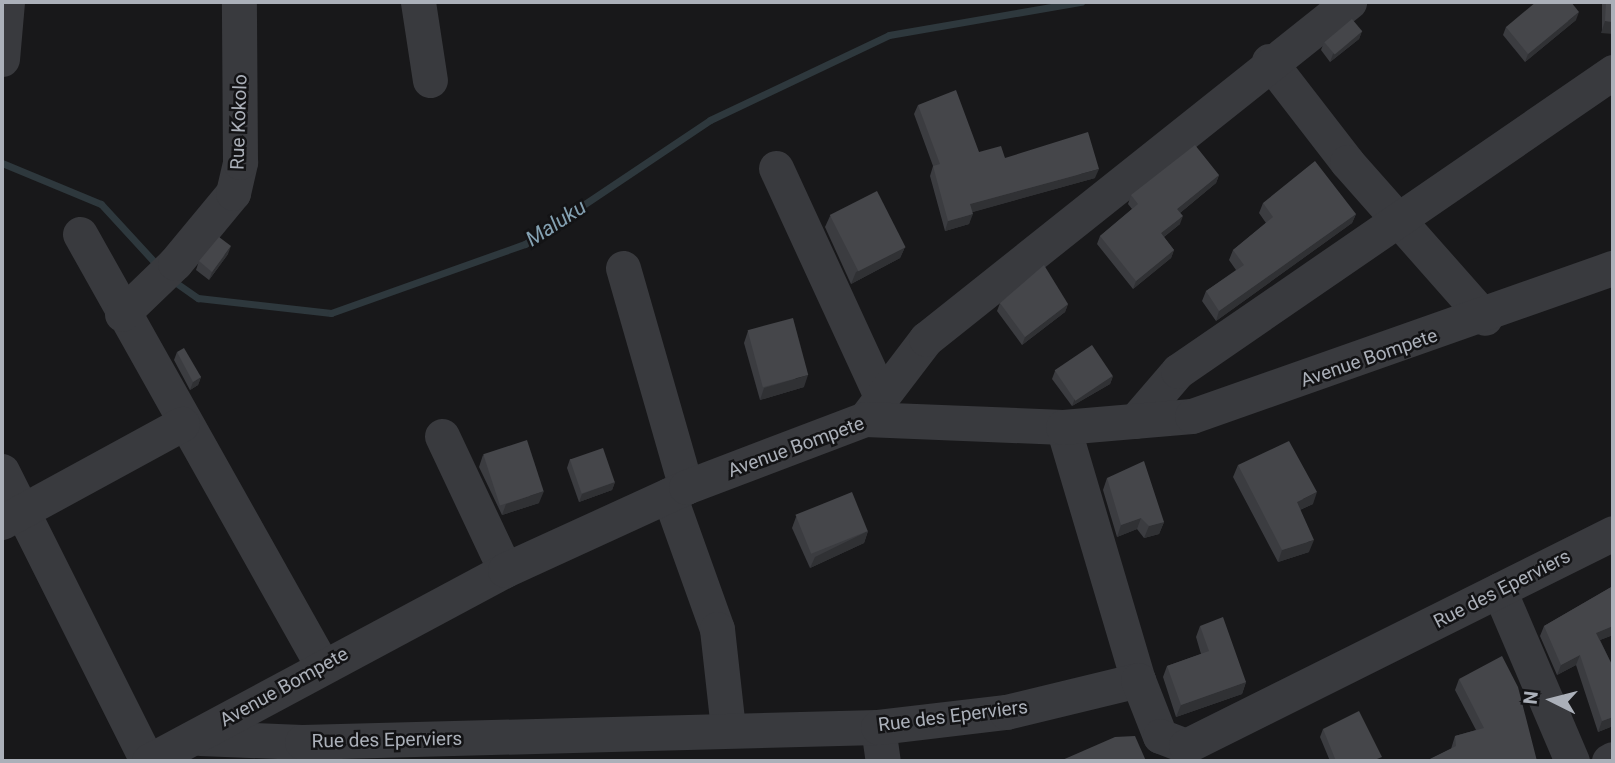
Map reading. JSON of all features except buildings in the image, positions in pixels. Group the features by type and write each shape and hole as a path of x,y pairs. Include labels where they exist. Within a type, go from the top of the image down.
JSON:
{"street":[{"path":"2,59 7,2"},
{"name":"Rue Kokolo","path":"122,314 168,270 233,192 238,176 239,2"},
{"path":"418,2 430,80"},
{"path":"776,168 873,407 926,340 1269,61 1349,2"},
{"path":"1269,61 1485,318"},
{"path":"1135,421 1178,371 1402,222 1613,72"},
{"path":"80,234 182,424 323,665"},
{"path":"623,268 678,491 718,629 728,728"},
{"name":"Avenue Bompete","path":"148,761 200,738 229,714 505,570 678,491 873,407 1063,428 1214,411 1485,318 1613,268"},
{"path":"11,517 182,424"},
{"path":"1063,428 1138,680"},
{"path":"442,436 505,570"},
{"path":"2,471 11,517 148,761"},
{"name":"Rue des Eperviers","path":"200,738 678,747 728,728 878,727 1006,712 1138,680 1160,736 1186,746 1613,533"},
{"path":"1499,590 1572,761"},
{"path":"878,727 883,761"}],"waterway":[{"name":"Maluku","path":"172,280 198,298 331,313 525,244 710,120 889,35 1081,2"},
{"name":"Maluku","path":"2,163 101,204 159,267"}]}
